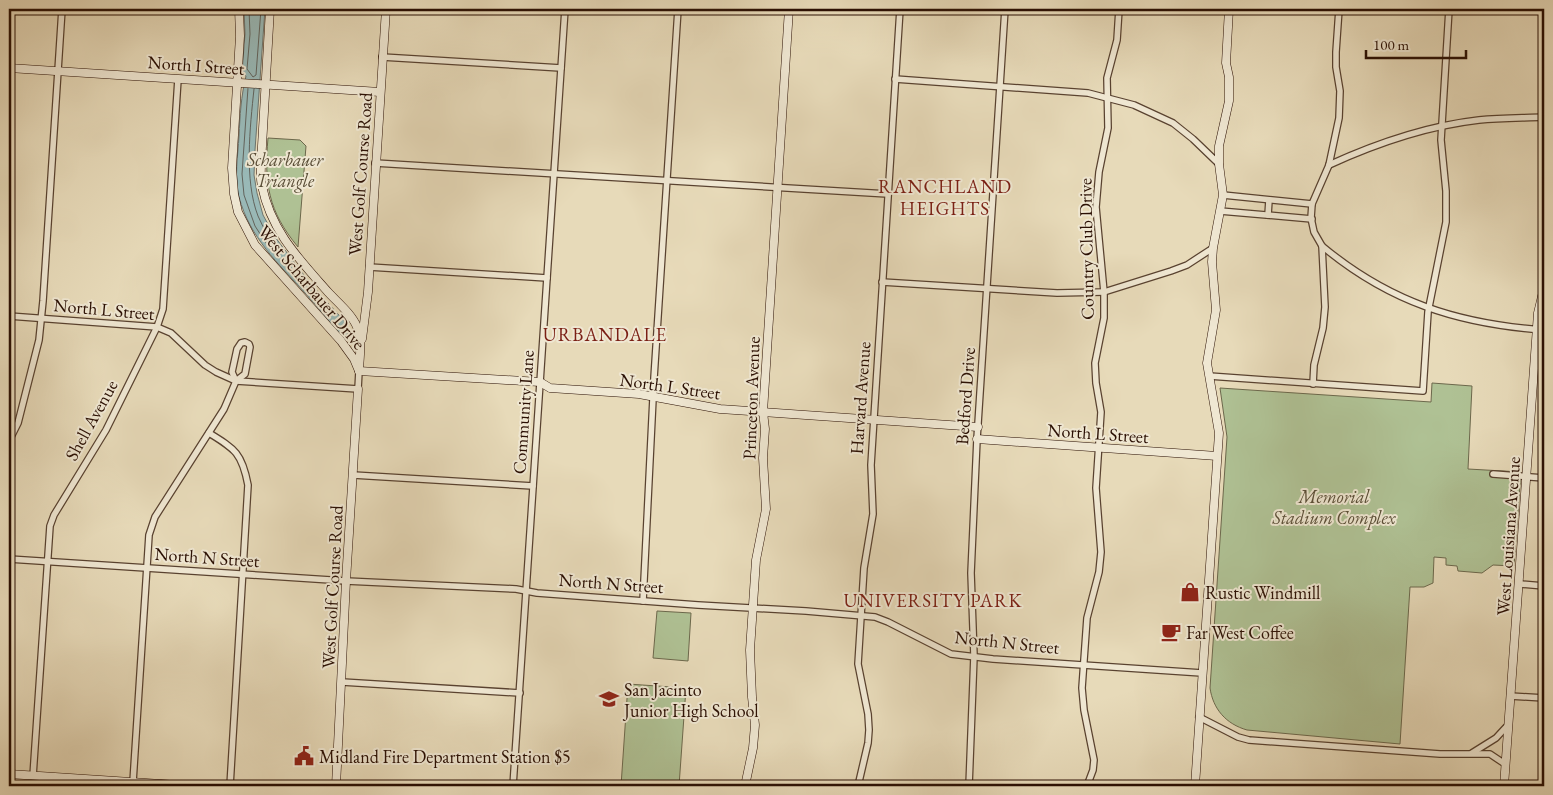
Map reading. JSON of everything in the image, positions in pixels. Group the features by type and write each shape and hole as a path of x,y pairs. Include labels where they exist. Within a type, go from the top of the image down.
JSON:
{"street":[{"path":"9,441 18,423 38,340 41,318 62,9"},
{"name":"West Scharbauer Drive","path":"239,9 239,83 232,168 234,194 238,212 243,225 255,245 347,348 359,371"},
{"name":"West Scharbauer Drive","path":"270,9 263,84 260,163 261,182 265,200 280,235 299,260 354,322 360,341 359,371"},
{"name":"West Golf Course Road","path":"359,371 369,268 386,9"},
{"name":"Community Lane","path":"513,786 565,9"},
{"path":"642,601 666,181 678,9"},
{"name":"Princeton Avenue","path":"745,786 753,748 755,725 750,675 750,650 756,560 766,509 763,458 764,412 790,9"},
{"name":"Harvard Avenue","path":"858,786 868,743 869,730 868,714 858,664 860,616 864,568 873,514 871,465 873,420 900,9"},
{"name":"Bedford Drive","path":"969,786 974,656 971,573 977,439 1005,9"},
{"name":"Country Club Drive","path":"1087,786 1093,770 1094,760 1084,710 1082,688 1087,618 1099,572 1101,552 1096,488 1101,412 1096,384 1095,363 1104,318 1104,292 1096,207 1099,172 1108,128 1107,78 1117,40 1119,9"},
{"path":"1194,786 1219,434 1207,363 1216,310 1212,248 1223,195 1219,146 1229,101 1229,77 1226,64 1229,9"},
{"path":"1339,9 1336,59 1340,100 1338,126 1329,166 1312,204 1314,232 1322,246 1370,280 1400,297 1428,308 1482,323 1541,330"},
{"path":"1208,376 1423,391 1428,308 1446,222 1442,126 1449,9"},
{"path":"382,57 561,68"},
{"name":"North I Street","path":"9,68 380,92"},
{"name":"Shell Avenue","path":"33,776 46,562 50,526 54,515 106,430 157,327 163,309 178,79"},
{"path":"895,79 1088,93 1134,105 1173,123 1194,139 1219,164"},
{"path":"1329,166 1381,143 1411,133 1442,126 1497,118 1544,117"},
{"path":"375,163 888,194"},
{"path":"1223,195 1312,204"},
{"path":"1268,215 1269,200"},
{"path":"1220,210 1312,219"},
{"path":"1314,384 1314,365 1325,307 1322,246"},
{"path":"882,282 1057,293 1104,292 1187,265 1212,248"},
{"path":"369,268 547,278"},
{"name":"West Louisiana Avenue","path":"1504,786 1527,477 1541,330 1538,313 1544,288"},
{"name":"North L Street","path":"9,316 157,327 171,333 205,365 236,381 358,389"},
{"path":"133,782 149,535 155,517 224,409 236,381 245,374 250,347 245,342 237,349 232,372 236,381"},
{"path":"358,389 359,371"},
{"name":"North L Street","path":"359,371 540,382 550,388 653,396 720,409 978,428"},
{"name":"West Golf Course Road","path":"336,786 358,389"},
{"path":"209,433 235,450 245,467 248,485 230,786"},
{"name":"North L Street","path":"977,439 1218,456"},
{"path":"1493,474 1544,478"},
{"path":"352,475 533,486"},
{"name":"North N Street","path":"9,559 346,581 516,589 642,601 753,607 875,617 951,654 993,659 1202,673"},
{"path":"1520,584 1544,586"},
{"path":"342,682 520,693"},
{"path":"1510,696 1544,698"},
{"path":"1199,717 1216,724 1238,737 1249,740 1440,754 1472,753 1494,756 1505,764"},
{"path":"1472,753 1496,738 1508,725"},
{"path":"9,774 192,786"}],"green space":[{"name":"Scharbauer Triangle","path":"268,138 300,140 306,146 298,247 280,221 270,196 267,169"},
{"name":"Memorial Stadium Complex","path":"1432,383 1472,386 1468,469 1521,472 1514,566 1493,565 1482,573 1458,571 1457,566 1446,565 1446,558 1434,557 1433,583 1424,587 1410,587 1400,744 1247,730 1233,724 1217,709 1210,688 1227,437 1220,388 1431,402"},
{"path":"657,611 691,613 688,661 653,658"},
{"path":"628,684 686,688 679,786 621,786"}],"water":[{"path":"244,9 265,9 254,175 263,215 275,237 310,283 346,323 348,338 344,340 266,249 250,225 239,197 237,166 241,106 246,76 242,73 245,34"}],"place":[{"name":"Rustic Windmill","path":"1190,592"},
{"name":"Far West Coffee","path":"1171,632"},
{"name":"San Jacinto Junior High School","path":"609,699"},
{"name":"Midland Fire Department Station $5","path":"304,756"}],"district":[{"name":"RANCHLAND HEIGHTS","path":"945,197"},
{"name":"URBANDALE","path":"605,334"},
{"name":"UNIVERSITY PARK","path":"933,600"}]}
